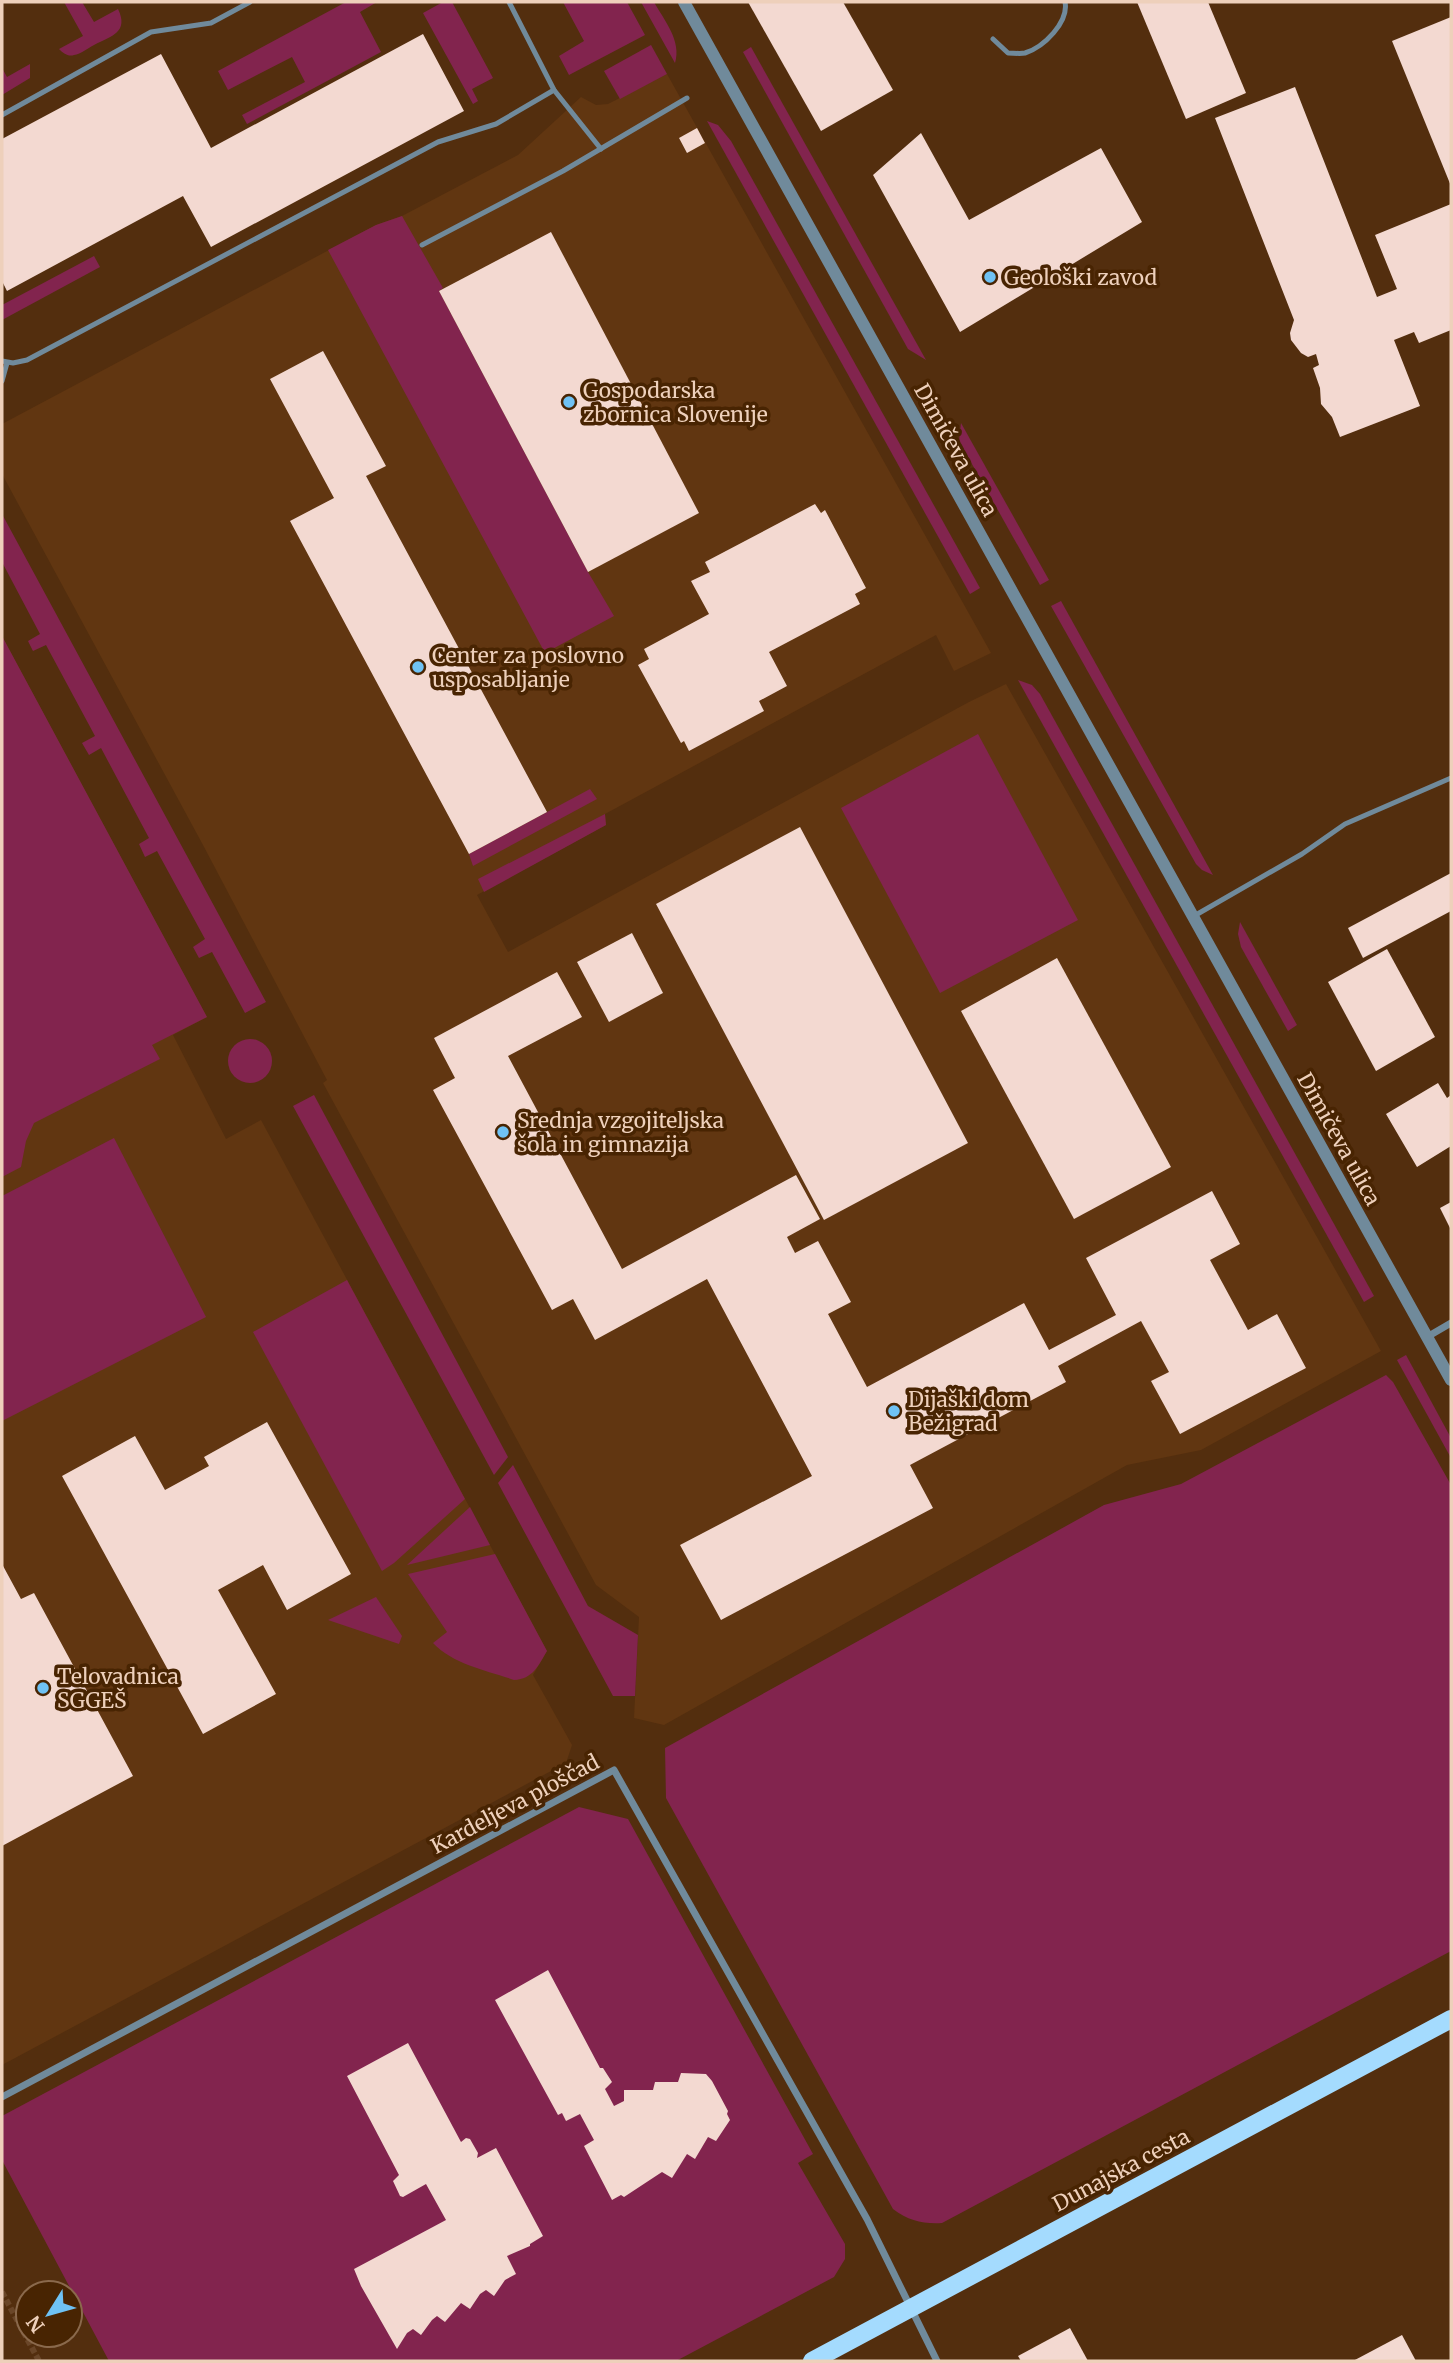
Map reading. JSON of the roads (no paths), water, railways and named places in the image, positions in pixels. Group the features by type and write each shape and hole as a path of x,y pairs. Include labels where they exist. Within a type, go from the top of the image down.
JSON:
{"main road":[{"name":"Dunajska cesta","path":"812,2361 1451,2019"}],"street":[{"name":"Dimičeva ulica","path":"684,2 1451,1380"},
{"path":"1427,1337 1451,1323"},
{"name":"Kardeljeva ploščad","path":"2,2096 614,1770 867,2218 911,2308"},
{"path":"911,2308 937,2361"}],"lane":[{"path":"2,115 151,32 211,23 250,2"},
{"path":"509,2 554,90 601,149"},
{"path":"993,39 1008,53 1024,53 1044,42 1059,26 1067,8 1065,2"},
{"path":"2,381 4,362 27,360 438,142 489,127 554,90"},
{"path":"422,245 601,149 687,97"},
{"path":"1194,916 1302,854 1345,824 1451,778"}],"tunnel":[{"path":"2,2292 39,2361"}],"place":[{"name":"Geološki zavod","path":"990,277"},
{"name":"Gospodarska zbornica Slovenije","path":"569,402"},
{"name":"Center za poslovno usposabljanje","path":"418,667"},
{"name":"Srednja vzgojiteljska šola in gimnazija","path":"503,1132"},
{"name":"Dijaški dom Bežigrad","path":"894,1411"},
{"name":"Telovadnica SGGEŠ","path":"43,1688"}]}
